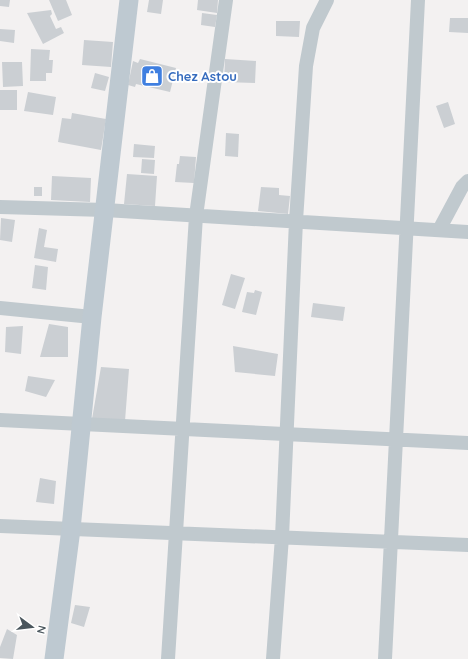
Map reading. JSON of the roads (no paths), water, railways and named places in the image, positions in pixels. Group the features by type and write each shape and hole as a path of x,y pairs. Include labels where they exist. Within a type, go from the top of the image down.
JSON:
{"street":[{"path":"168,659 196,216 226,0"},
{"path":"273,659 282,538 296,221 306,66 313,28 327,0"},
{"path":"385,659 418,0"},
{"path":"54,659 71,529 92,317 131,3"},
{"path":"439,230 462,187 468,181"},
{"path":"0,208 105,210 468,232"},
{"path":"0,308 92,317"},
{"path":"0,420 468,443"},
{"path":"0,526 468,545"}],"place":[{"name":"Chez Astou","path":"152,76"}]}
